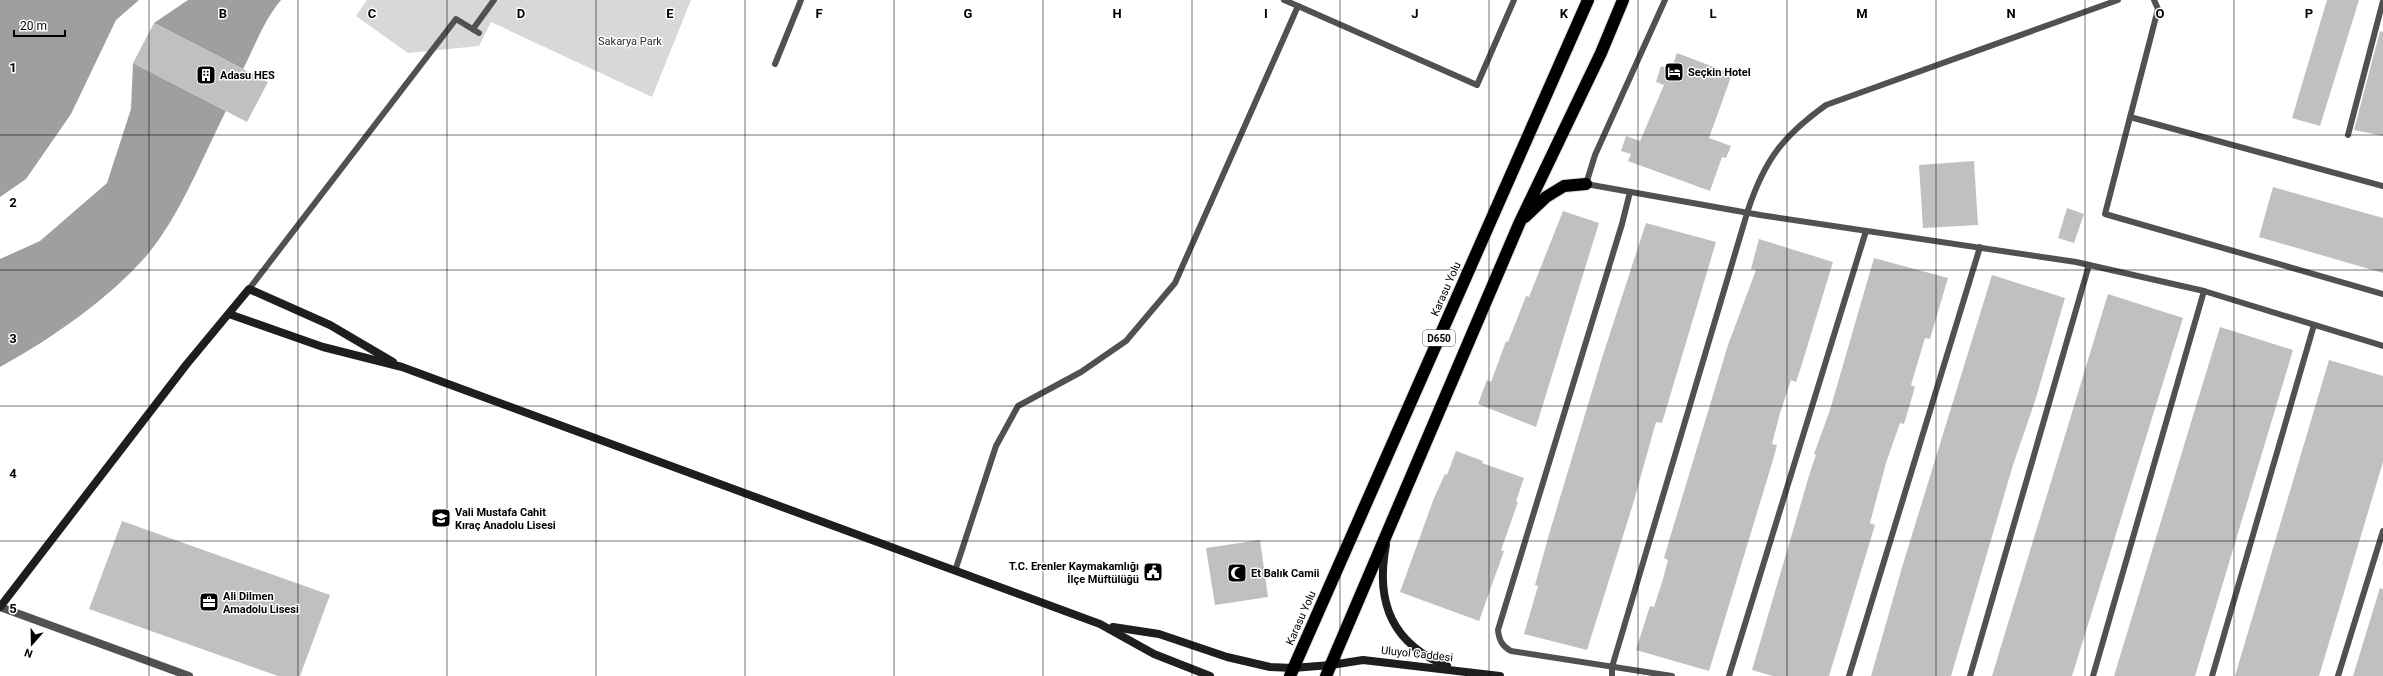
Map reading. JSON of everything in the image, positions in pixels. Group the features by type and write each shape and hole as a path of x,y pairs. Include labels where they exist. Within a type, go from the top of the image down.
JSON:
{"highway":[{"name":"Karasu Yolu","path":"1292,672 1588,0"},
{"name":"D650","path":"1329,671 1519,224 1601,53 1623,0"},
{"path":"1519,224 1546,197 1564,186 1586,184"}],"street":[{"path":"189,676 0,607 186,365 249,288 330,325 402,367"},
{"path":"229,314 323,347 402,367 1108,627 1154,654 1210,676"},
{"path":"1389,530 1384,552 1384,587 1390,617 1407,642 1435,661 1455,669"},
{"name":"Uluyol Caddesi","path":"1108,627 1159,634 1227,657 1292,672 1329,671 1363,660 1455,669 1500,676"}],"lane":[{"path":"473,29 494,0"},
{"path":"775,64 801,0"},
{"path":"1284,0 1477,85 1514,0"},
{"path":"1665,0 1595,155 1586,184 1747,213 1980,247 2089,265 2204,291 2383,346"},
{"path":"1612,676 1612,667 1747,213 1757,184 1784,140 1804,121 1826,105 2118,0"},
{"path":"2154,0 2158,9 2105,214 2383,294"},
{"path":"2348,134 2383,1"},
{"path":"955,571 996,446 1018,406 1081,372 1126,341 1175,283 1298,6"},
{"path":"249,288 456,19 479,33"},
{"path":"2130,116 2383,186"},
{"path":"1630,192 1620,232 1498,630 1499,639 1504,647 1511,651 1672,676"},
{"path":"1729,676 1866,231"},
{"path":"1849,676 1980,247"},
{"path":"1970,676 2089,265"},
{"path":"2093,676 2204,291"},
{"path":"2212,676 2314,325"},
{"path":"2338,676 2383,531"}],"green space":[{"name":"Sakarya Park","path":"367,0 691,0 652,97 491,22 479,46 408,53 356,16"}],"shaded area":[{"path":"0,0 139,0 116,20 71,114 26,179 0,197"},
{"path":"188,0 281,0 265,25 243,69 154,23"},
{"path":"133,63 226,111 180,204 159,239 147,255 115,287 78,317 39,344 0,367 0,259 40,241 107,183 131,109"}],"building":[{"path":"2327,0 2359,0 2320,126 2292,118"},
{"name":"Adasu HES","path":"154,23 268,82 247,122 133,63"},
{"path":"2380,31 2383,32 2383,136 2354,130"},
{"path":"1677,53 1732,74 1709,138 1731,146 1726,158 1722,157 1710,191 1628,161 1631,154 1621,151 1626,136 1640,141 1664,85 1656,82 1661,66 1671,70"},
{"path":"1974,161 1978,225 1923,228 1919,165"},
{"path":"2273,187 2383,218 2383,273 2259,237"},
{"path":"2067,208 2084,214 2074,243 2058,238"},
{"path":"1563,211 1599,223 1536,427 1478,404 1487,380 1491,382 1506,341 1508,342 1526,296 1529,297"},
{"path":"1646,223 1716,242 1662,423 1656,422 1633,504 1587,650 1524,634 1538,586 1535,585 1550,531 1602,358"},
{"path":"1759,239 1833,262 1796,382 1791,380 1780,413 1772,444 1777,445 1773,460 1709,671 1636,650 1650,606 1654,607 1663,579 1668,560 1664,558 1669,541 1728,345 1756,270 1751,269"},
{"path":"1874,258 1948,278 1930,339 1925,338 1911,385 1915,387 1904,424 1900,423 1886,463 1870,523 1875,525 1829,676 1773,676 1752,670 1816,455 1814,454 1830,410"},
{"path":"1992,275 2065,298 2035,401 2013,465 1951,676 1871,676 1903,564"},
{"path":"2108,294 2183,318 2072,676 1992,676"},
{"path":"2220,327 2293,350 2195,676 2114,676"},
{"path":"2329,360 2383,376 2383,462 2319,676 2235,676"},
{"path":"1456,451 1483,461 1482,463 1524,478 1516,501 1518,502 1501,550 1504,551 1479,621 1400,592 1434,498 1445,474 1447,475"},
{"name":"Ali Dilmen Amadolu Lisesi","path":"122,521 330,595 300,676 278,676 89,609"},
{"name":"Et Balık Camii","path":"1260,540 1268,597 1215,605 1206,548"},
{"path":"2380,588 2383,589 2383,676 2353,676"}],"place":[{"name":"Seçkin Hotel","path":"1674,72"},
{"name":"Adasu HES","path":"206,75"},
{"name":"Vali Mustafa Cahit Kıraç Anadolu Lisesi","path":"441,518"},
{"name":"T.C. Erenler Kaymakamlığı İlçe Müftülüğü","path":"1153,572"},
{"name":"Et Balık Camii","path":"1237,573"},
{"name":"Ali Dilmen Amadolu Lisesi","path":"209,602"}]}
